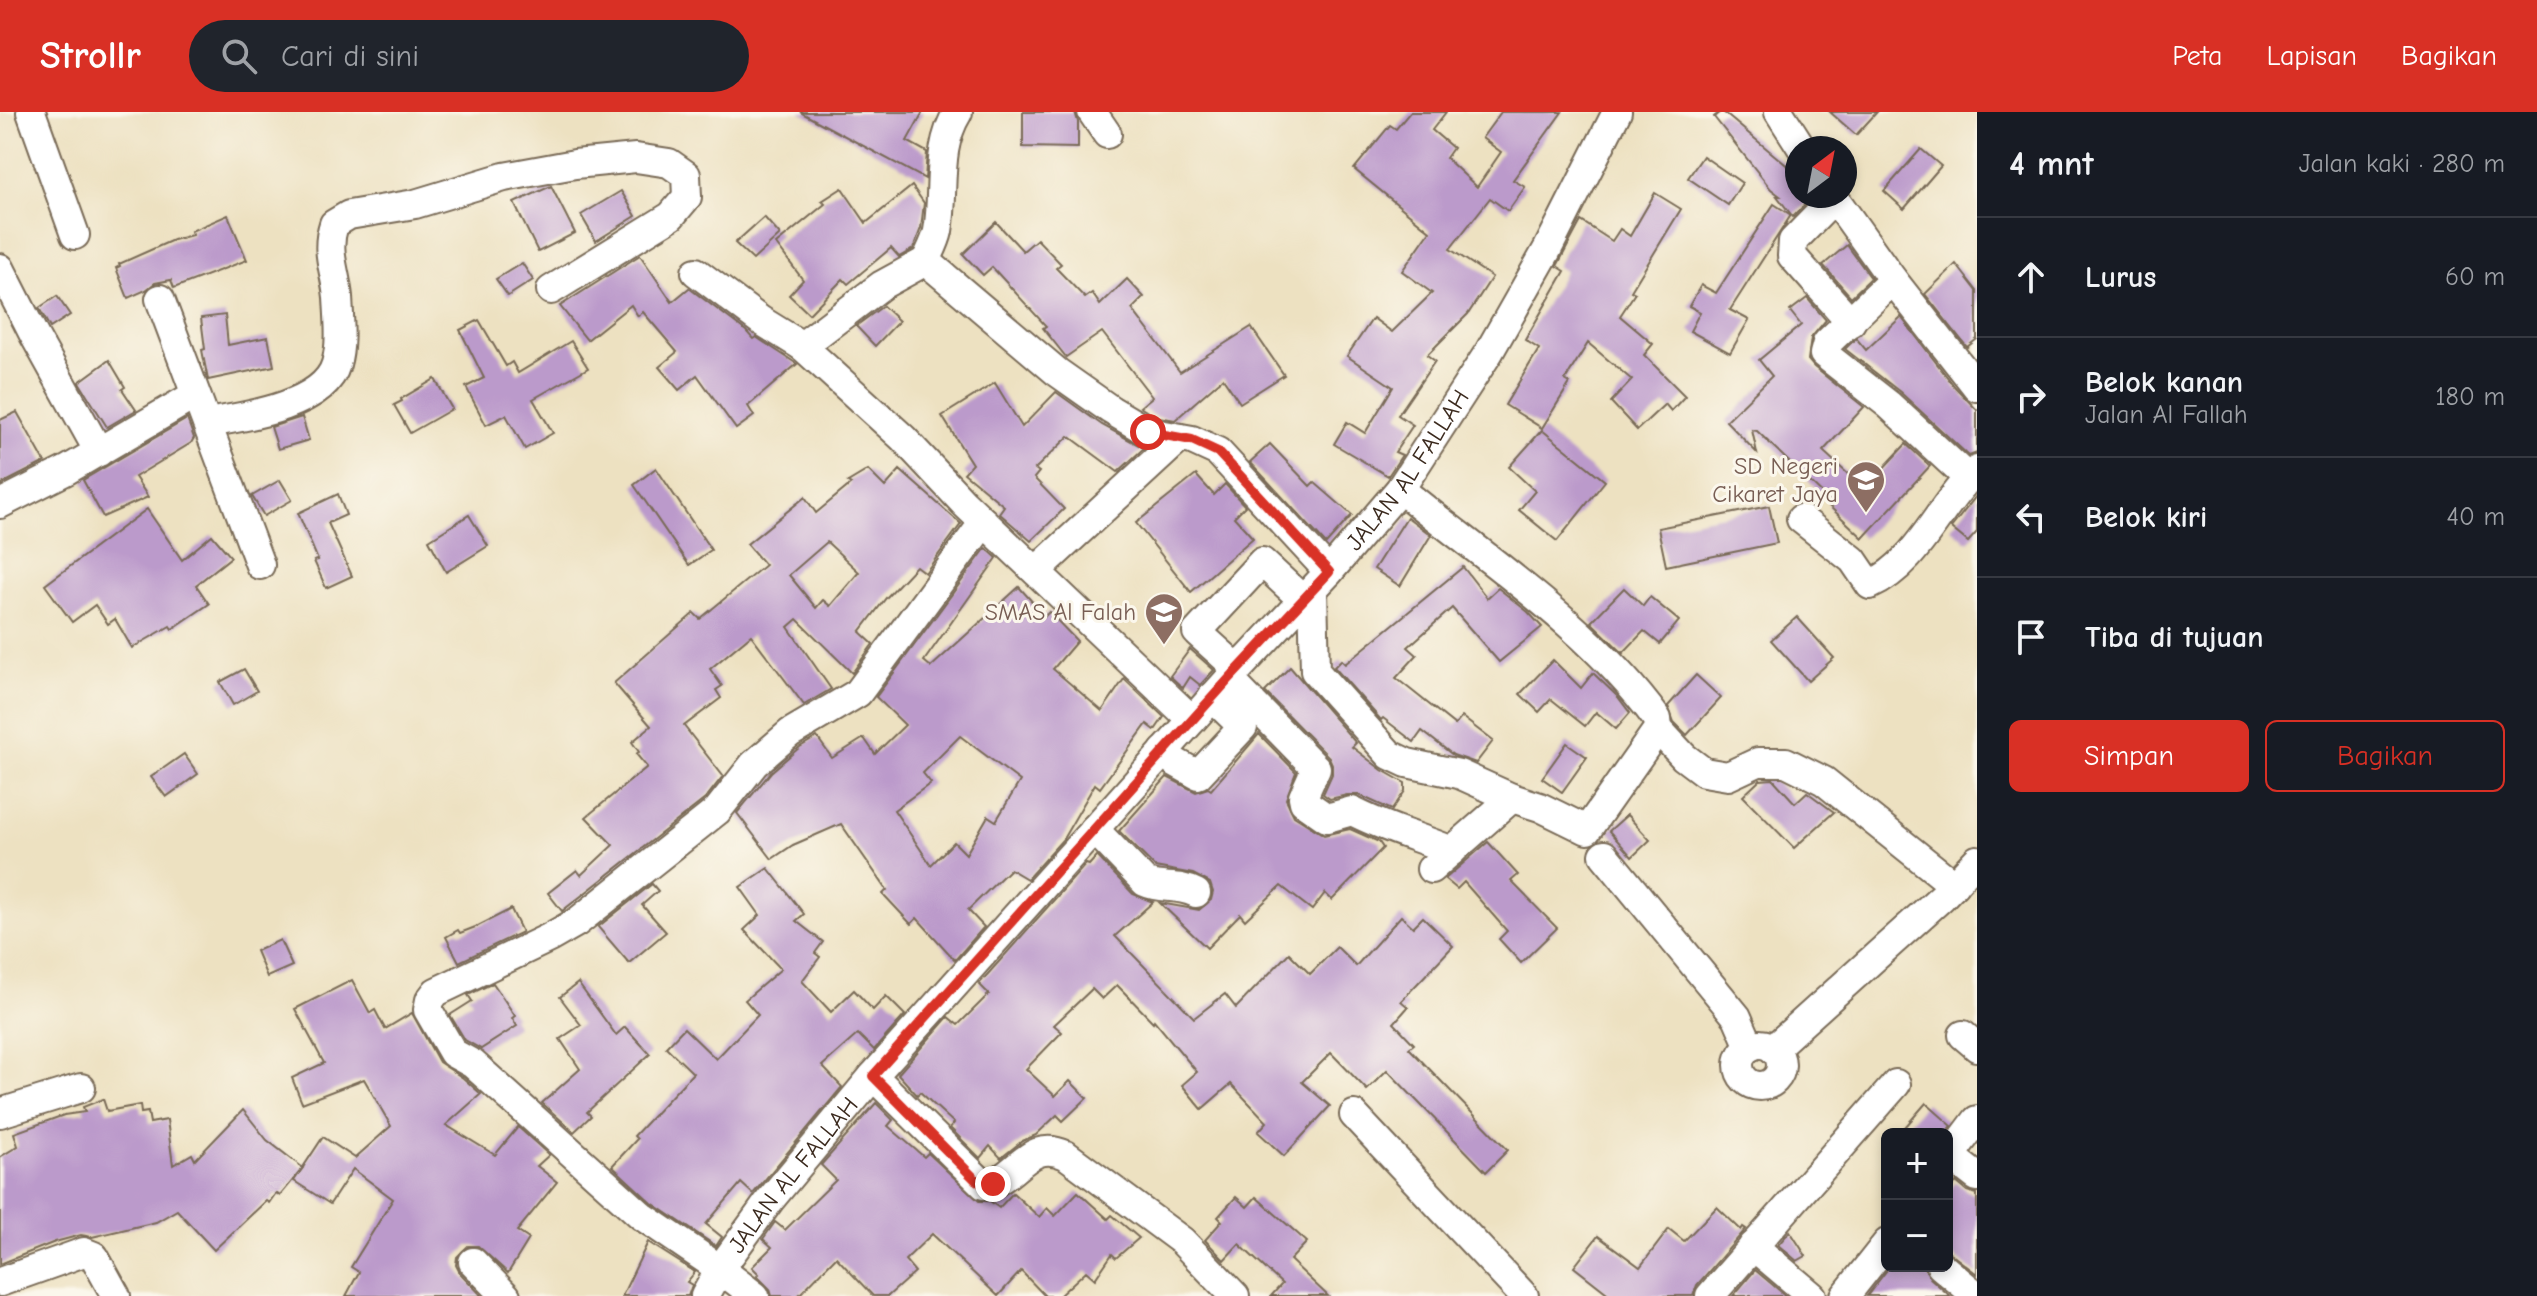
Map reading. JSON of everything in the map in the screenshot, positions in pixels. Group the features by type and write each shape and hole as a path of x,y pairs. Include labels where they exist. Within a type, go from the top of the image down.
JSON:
{"street":[{"path":"31,112 75,235"},
{"path":"802,346 882,285 926,261 938,232 940,172 947,137 958,112"},
{"name":"JALAN AL FALLAH","path":"705,1296 720,1269 770,1200 873,1076 1226,682 1315,588 1400,489 1496,339 1547,250 1617,112"},
{"path":"1779,112 1794,136"},
{"path":"207,423 279,407 317,390 329,379 336,365 339,334 337,295 328,241 334,224 349,215 415,204 504,177 575,164 636,158 669,163 686,175 687,197 671,216 551,290"},
{"path":"1824,208 1793,241 1792,256 1851,322"},
{"path":"1842,208 1893,280 1971,367"},
{"path":"926,261 1057,372 1111,410 1148,432 1197,441 1228,460 1315,588 1315,671 1390,755 1407,763 1459,774 1587,830 1658,729"},
{"path":"0,268 99,452"},
{"path":"696,272 760,320 802,346 903,438 984,522 1192,720"},
{"path":"1801,519 1853,560 1870,585 1895,568 1972,474 1929,445 1889,405 1827,358 1825,346 1893,280"},
{"path":"160,299 260,565"},
{"path":"0,504 99,452 195,395"},
{"path":"1036,571 1180,438"},
{"path":"1400,489 1532,593 1603,658 1655,716 1658,729 1684,757 1704,772 1728,776 1758,762 1786,762 1824,781 1954,885"},
{"path":"755,1296 642,1216 473,1064 453,1053 428,1010 430,1000 436,992 577,922 717,811 754,764 790,733 858,693 984,522"},
{"path":"1164,751 1175,762 1198,775 1243,727 1226,682 1197,632 1262,562 1315,588"},
{"path":"1226,682 1316,768 1303,797 1304,802 1327,818 1352,811 1378,825 1417,836 1442,860 1512,798"},
{"path":"1094,829 1145,882 1154,886 1183,887 1196,893"},
{"path":"1604,855 1762,1048 1954,885 1977,860"},
{"path":"873,1076 984,1185 993,1184 1038,1151 1052,1149 1066,1155 1182,1241 1235,1296"},
{"path":"1710,1296 1896,1084"},
{"path":"0,1113 81,1088"},
{"path":"1354,1115 1524,1296"},
{"path":"1953,1151 1977,1120"},
{"path":"1953,1161 1977,1177"},
{"path":"1753,1246 1812,1296"},
{"path":"1845,1296 1881,1251"},
{"path":"0,1282 84,1252 94,1256 116,1296"},
{"path":"473,1262 506,1296"},
{"path":"1948,1272 1977,1296"}],"building":[{"path":"800,112 923,112 907,141 927,152 925,179"},
{"path":"1023,112 1075,112 1078,148 1023,147"},
{"path":"1410,112 1446,112 1432,130 1453,148 1446,158 1477,187 1501,152 1482,138 1501,112 1562,112 1513,180 1525,187 1508,211 1490,198 1450,249 1492,277 1468,314 1427,355 1435,361 1398,415 1413,425 1395,452 1402,455 1388,476 1334,444 1347,422 1365,433 1393,387 1347,356 1373,318 1392,332 1432,293 1402,271 1430,231 1354,169 1390,125 1396,129"},
{"path":"1723,112 1785,164 1785,206 1777,196 1780,196 1771,189 1714,117"},
{"path":"1830,112 1877,112 1856,135"},
{"path":"1921,149 1941,166 1904,209 1884,191"},
{"path":"1703,156 1742,183 1728,205 1688,178"},
{"path":"551,186 575,233 538,252 514,203"},
{"path":"912,186 924,203 921,228 913,249 899,257 891,248 848,284 843,279 809,314 789,295 803,280 776,244 825,204 822,201 842,188 866,223"},
{"path":"621,191 636,216 596,241 581,215"},
{"path":"1655,193 1681,209 1631,291 1635,293 1620,316 1653,344 1644,355 1685,396 1671,411 1665,404 1637,430 1611,402 1632,380 1588,343 1565,380 1570,383 1542,428 1505,405 1539,349 1525,340 1565,271 1557,266 1581,221 1612,241 1620,229 1630,236"},
{"path":"1774,204 1791,215 1730,310 1749,320 1730,353 1690,331 1700,312 1689,306 1701,285 1716,293"},
{"path":"1786,208 1802,208 1793,217"},
{"path":"228,215 247,260 174,288 171,280 155,283 128,298 116,268 119,264 192,235 191,231"},
{"path":"764,217 780,235 753,260 735,243"},
{"path":"996,222 1023,251 1037,239 1061,264 1056,268 1085,298 1092,293 1100,305 1127,279 1144,297 1132,309 1180,372 1251,327 1284,375 1240,403 1223,378 1175,420 1154,416 1140,407 1152,397 1102,332 1066,357 1043,328 1046,326 992,267 983,275 963,254"},
{"path":"1847,245 1871,278 1851,297 1823,265"},
{"path":"640,255 672,302 689,288 753,339 756,337 797,364 748,406 754,416 736,429 697,375 679,390 659,367 677,352 643,312 638,316 631,305 587,340 560,306"},
{"path":"522,263 533,280 508,296 496,279"},
{"path":"1956,264 1977,291 1977,339 1967,347 1925,294"},
{"path":"57,296 70,315 50,328 39,308"},
{"path":"1807,298 1826,320 1811,338 1808,360 1864,407 1823,451 1864,489 1906,444 1930,466 1863,538 1828,505 1831,502 1757,431 1752,430 1757,453 1726,421 1772,376 1759,360 1801,325 1790,311"},
{"path":"883,306 899,321 875,346 856,326"},
{"path":"225,315 228,345 268,337 274,366 208,380 202,350 205,349 201,318"},
{"path":"1901,317 1955,387 1977,410 1977,453 1969,456 1900,392 1845,349 1856,338 1866,350"},
{"path":"479,320 506,366 512,362 518,373 571,341 588,368 533,399 553,433 525,449 506,415 486,425 466,387 484,378 460,330"},
{"path":"109,360 136,410 107,427 79,382"},
{"path":"435,379 452,409 410,433 394,405"},
{"path":"995,383 1022,427 1056,392 1102,425 1144,448 1118,472 1069,436 1035,469 1039,472 1034,478 1064,509 1031,541 999,513 1004,506 964,473 972,464 942,416"},
{"path":"17,412 45,462 0,485 0,420"},
{"path":"302,417 309,440 278,449 271,427"},
{"path":"187,419 194,438 191,443 135,477 148,497 103,517 83,480"},
{"path":"1542,430 1605,481 1557,541 1519,510 1535,491 1509,467"},
{"path":"1270,444 1310,486 1314,482 1352,515 1326,544 1250,462"},
{"path":"656,468 711,550 689,565 634,485"},
{"path":"868,470 885,487 900,470 961,524 925,573 916,566 860,632 873,644 852,673 797,619 788,627 831,689 804,705 751,635 710,669 722,686 716,690 721,698 684,726 723,776 705,799 562,911 548,893 577,870 581,875 613,845 586,817 647,767 636,754 639,752 632,742 651,726 614,683 694,613 700,619 765,565 747,544 805,497 816,513 851,484 848,482","holes":["827,542 859,572 830,606 823,600 816,608 789,575"]},
{"path":"1196,475 1214,495 1225,484 1245,506 1234,517 1253,538 1191,592 1136,523"},
{"path":"280,480 292,500 264,516 252,496"},
{"path":"338,494 346,515 328,523 352,576 326,588 298,513"},
{"path":"1977,495 1977,532 1968,542 1951,528"},
{"path":"1769,506 1777,543 1666,566 1658,528"},
{"path":"147,509 182,560 212,535 231,557 196,585 209,604 172,629 170,626 132,648 115,619 108,624 95,605 72,622 45,585"},
{"path":"469,515 488,546 446,572 429,540"},
{"path":"1407,517 1431,535 1400,586 1374,569"},
{"path":"986,548 997,558 924,661 931,667 1019,587 1045,616 1049,612 1077,641 1053,669 1102,711 1124,679 1164,717 1155,730 1147,724 1100,788 1095,784 1063,839 1027,879 1010,869 968,910 984,927 955,960 917,918 911,924 883,894 887,890 841,824 793,845 772,859 737,813 771,772 817,737 832,758 864,738 875,754 905,725 876,697","holes":["960,736 1020,781 996,821 988,816 966,854 954,842 931,865 894,810 931,783 923,773"]},
{"path":"1463,567 1487,598 1498,588 1542,627 1499,662 1452,608 1408,647 1417,655 1396,678 1455,725 1462,717 1493,741 1476,763 1453,755 1422,731 1414,742 1383,718 1381,720 1334,667 1341,660 1345,664"},
{"path":"1624,588 1643,606 1650,597 1679,621 1660,644 1644,631 1623,653 1591,622"},
{"path":"1797,617 1834,658 1808,681 1771,640"},
{"path":"1190,649 1214,670 1200,685 1190,677 1183,688 1170,676"},
{"path":"1553,660 1581,688 1593,673 1630,713 1616,729 1596,712 1585,726 1551,699 1539,712 1520,694"},
{"path":"1290,667 1356,743 1352,747 1405,783 1405,791 1392,810 1359,795 1330,799 1323,794 1332,774 1329,757 1265,692"},
{"path":"244,669 257,691 233,705 220,682"},
{"path":"1696,675 1721,698 1687,735 1674,722 1668,706"},
{"path":"1259,734 1296,772 1286,799 1294,816 1324,835 1350,829 1379,842 1383,848 1332,900 1325,893 1312,910 1281,886 1245,920 1240,914 1207,948 1160,903 1199,910 1211,900 1213,892 1210,883 1193,874 1155,867 1119,831 1167,777 1196,792 1211,790"},
{"path":"1567,743 1587,757 1562,792 1542,778"},
{"path":"184,754 198,774 166,797 151,777"},
{"path":"1773,779 1795,803 1807,792 1834,812 1794,848 1743,796 1760,780"},
{"path":"1627,815 1650,840 1632,857 1609,831"},
{"path":"1488,842 1518,875 1511,881 1557,928 1521,963 1499,939 1507,931 1464,882 1457,889 1445,879"},
{"path":"1097,856 1133,894 1153,902 1115,936 1194,1018 1225,994 1236,1008 1289,953 1310,974 1337,947 1356,966 1401,916 1413,927 1423,917 1453,946 1401,1001 1408,1007 1394,1023 1414,1044 1409,1048 1508,1150 1486,1172 1387,1070 1367,1090 1331,1053 1302,1082 1330,1106 1284,1156 1258,1132 1267,1122 1231,1084 1202,1109 1182,1085 1197,1072 1154,1020 1117,985 1102,999 1092,989 1054,1025 1062,1032 1026,1069 1055,1096 1070,1081 1087,1098 1063,1121 1057,1115 1036,1135 1022,1141 1001,1158 990,1146 980,1158 950,1128 954,1123 920,1092 917,1095 898,1074 948,1017 958,1025 989,994 979,984 1086,864 1089,865"},
{"path":"768,868 804,914 796,921 823,942 815,953 820,957 802,981 831,1012 854,990 873,1010 886,996 905,1015 874,1050 858,1034 822,1066 842,1087 753,1194 741,1183 706,1224 722,1237 716,1246 652,1203 612,1166 637,1139 634,1136 693,1073 666,1047 684,1028 716,1059 758,1015 745,1000 781,969 744,930 760,915 740,887"},
{"path":"652,884 658,891 642,905 666,932 629,963 598,927"},
{"path":"511,909 522,932 459,962 446,937 458,930 460,933 478,926"},
{"path":"280,940 292,966 267,977 256,951"},
{"path":"352,980 370,1013 375,1010 385,1029 412,1013 439,1062 481,1094 446,1125 495,1155 518,1127 549,1155 537,1166 557,1182 517,1231 529,1239 508,1273 478,1246 468,1246 457,1257 456,1265 460,1273 482,1296 346,1296 359,1272 351,1267 393,1199 353,1169 330,1204 294,1181 323,1137 355,1158 391,1126 364,1079 302,1103 292,1078 324,1063 295,1009"},
{"path":"493,983 515,1016 512,1018 517,1026 481,1049 465,1040 450,1015 472,1001 468,995"},
{"path":"578,983 616,1035 625,1027 650,1054 587,1112 591,1116 574,1132 542,1103 580,1069 560,1039 581,1025 560,997"},
{"path":"103,1099 107,1111 140,1105 141,1113 148,1112 150,1123 167,1120 173,1165 192,1154 195,1160 243,1110 267,1140 303,1168 280,1196 276,1193 269,1203 266,1201 214,1250 177,1210 156,1222 55,1242 0,1264 0,1157 18,1146 14,1133 64,1115 85,1112 83,1107"},
{"path":"876,1103 893,1120 888,1126 924,1157 928,1153 979,1201 990,1201 999,1208 1013,1193 1039,1217 1047,1208 1055,1216 1078,1192 1108,1219 1112,1215 1139,1238 1116,1258 1112,1254 1095,1279 1086,1271 1059,1296 1045,1296 1021,1271 998,1296 932,1234 905,1260 915,1272 888,1296 873,1296 836,1257 798,1296 772,1296 752,1267 772,1247 763,1239 775,1222 785,1230 836,1180 821,1165"},
{"path":"1926,1103 1952,1126 1950,1128 1904,1128"},
{"path":"1956,1182 1977,1194 1977,1274 1953,1256 1953,1186"},
{"path":"1236,1197 1247,1207 1256,1197 1307,1242 1290,1260 1328,1296 1271,1296 1282,1284 1239,1244 1224,1260 1205,1240 1222,1221 1218,1217"},
{"path":"1717,1207 1741,1230 1743,1227 1746,1229 1697,1285 1693,1296 1611,1296 1574,1267 1598,1236 1640,1267 1669,1229 1684,1241"},
{"path":"1790,1231 1806,1256 1797,1261 1778,1245"},
{"path":"648,1242 695,1272 687,1282 692,1285 688,1296 622,1296"},
{"path":"1755,1270 1786,1296 1733,1296"},
{"path":"1885,1272 1927,1272 1950,1296 1867,1296"}],"place":[{"name":"SD Negeri Cikaret Jaya","path":"1866,514"},
{"name":"SMAS Al Falah","path":"1164,646"}],"route":[{"path":"993,1184 984,1185 975,1179 873,1076 1329,572 1218,452 1192,440 1148,432"}]}
